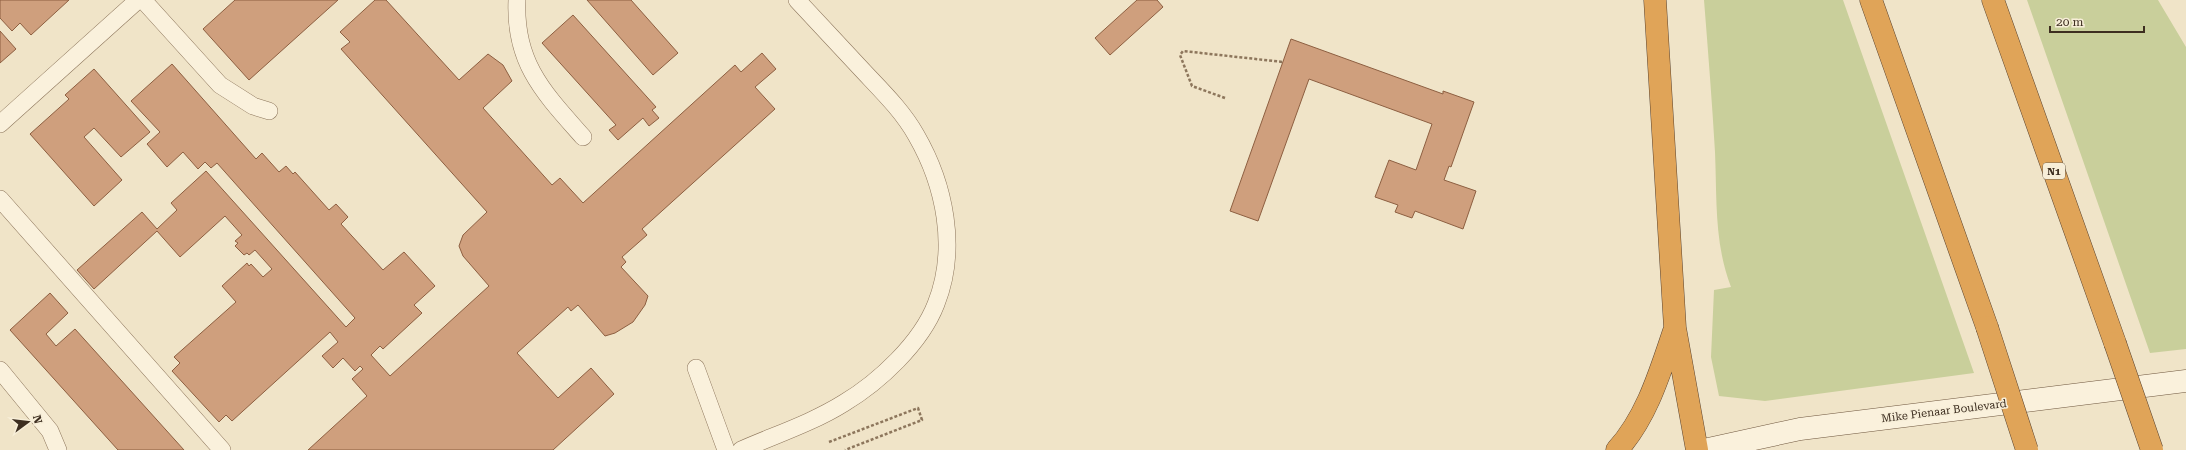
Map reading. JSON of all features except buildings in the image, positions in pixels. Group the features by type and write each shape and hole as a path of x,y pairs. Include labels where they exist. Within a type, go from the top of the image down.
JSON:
{"highway":[{"path":"1655,0 1675,328 1697,450"},
{"path":"1870,0 1987,328 2027,450"},
{"name":"N1","path":"1992,0 2152,450"},
{"path":"1617,450 1633,429 1647,403 1659,375 1675,328"}],"main road":[{"name":"Mike Pienaar Boulevard","path":"1704,450 1800,429 2186,381"}],"lane":[{"path":"0,124 138,0"},
{"path":"143,0 220,85 253,106 269,111"},
{"path":"517,0 517,30 530,70 551,101 583,137"},
{"path":"741,450 819,417 849,400 881,376 904,352 936,305 944,276 948,247 946,218 940,190 930,162 919,141 900,111 797,0"},
{"path":"0,199 222,450"},
{"path":"696,368 726,450"},
{"path":"0,370 50,431 58,450"}],"path":[{"path":"1225,98 1192,86 1180,55 1183,51 1283,62"},
{"path":"823,444 918,408 922,420 845,450"}],"green space":[{"path":"1704,0 1843,0 1974,373 1765,401 1719,396 1711,357 1714,290 1731,287 1722,254 1717,220 1715,152"},
{"path":"2027,0 2158,0 2186,47 2186,349 2150,353"}]}
